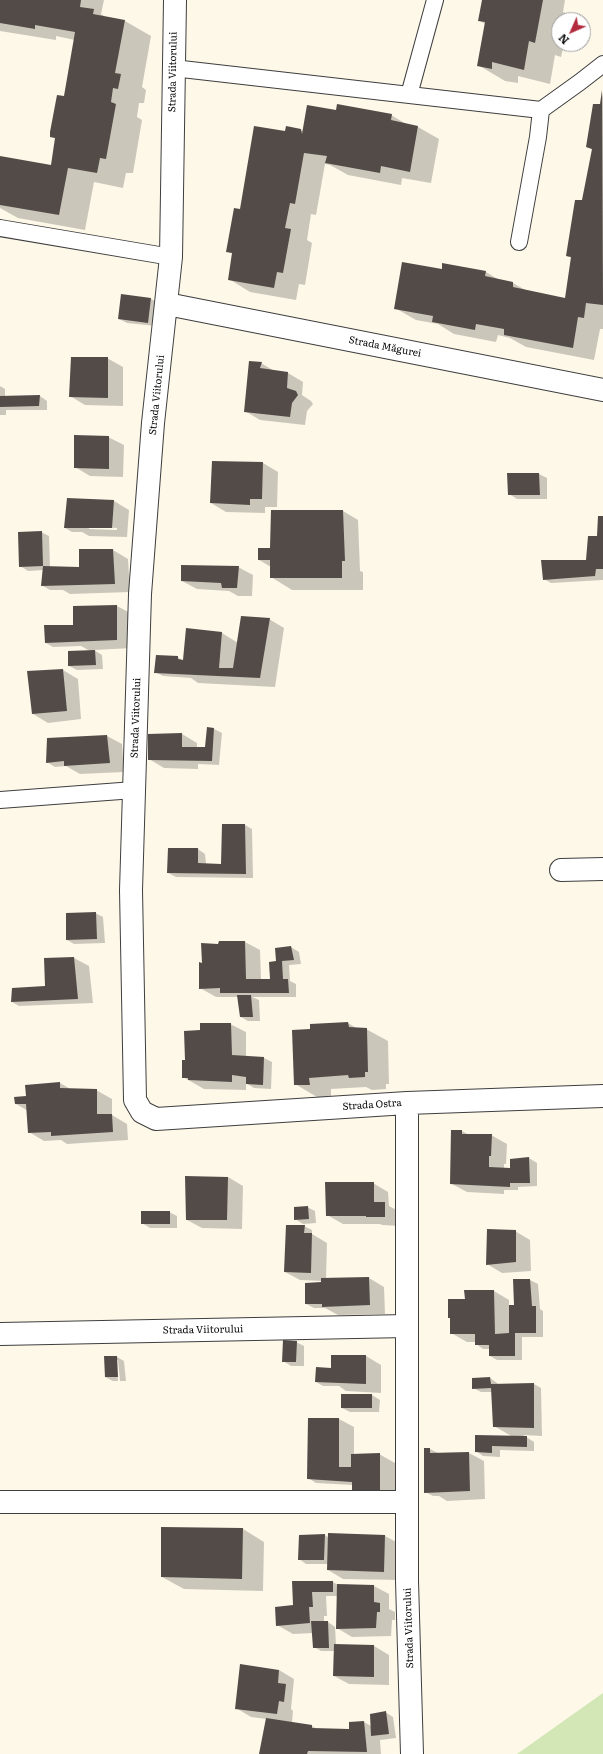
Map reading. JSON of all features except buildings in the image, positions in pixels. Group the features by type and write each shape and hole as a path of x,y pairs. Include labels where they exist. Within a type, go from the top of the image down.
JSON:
{"street":[{"name":"Strada Viitorului","path":"142,1112 135,1100 131,890 140,594 153,423 171,257 175,0"},
{"name":"Strada Măgurei","path":"167,304 603,390"},
{"path":"561,870 603,870"},
{"name":"Strada Ostra","path":"142,1112 156,1119 407,1103 603,1096"},
{"name":"Strada Viitorului","path":"407,1103 407,1581 412,1754"},
{"name":"Strada Viitorului","path":"0,1334 407,1326"},
{"path":"0,1502 407,1502"}],"lane":[{"path":"409,95 435,0"},
{"path":"173,68 541,110 603,64"},
{"path":"519,242 538,136 541,110"},
{"path":"0,228 171,257"},
{"path":"0,800 134,790"}],"green space":[{"path":"603,1693 603,1754 517,1754"}]}
